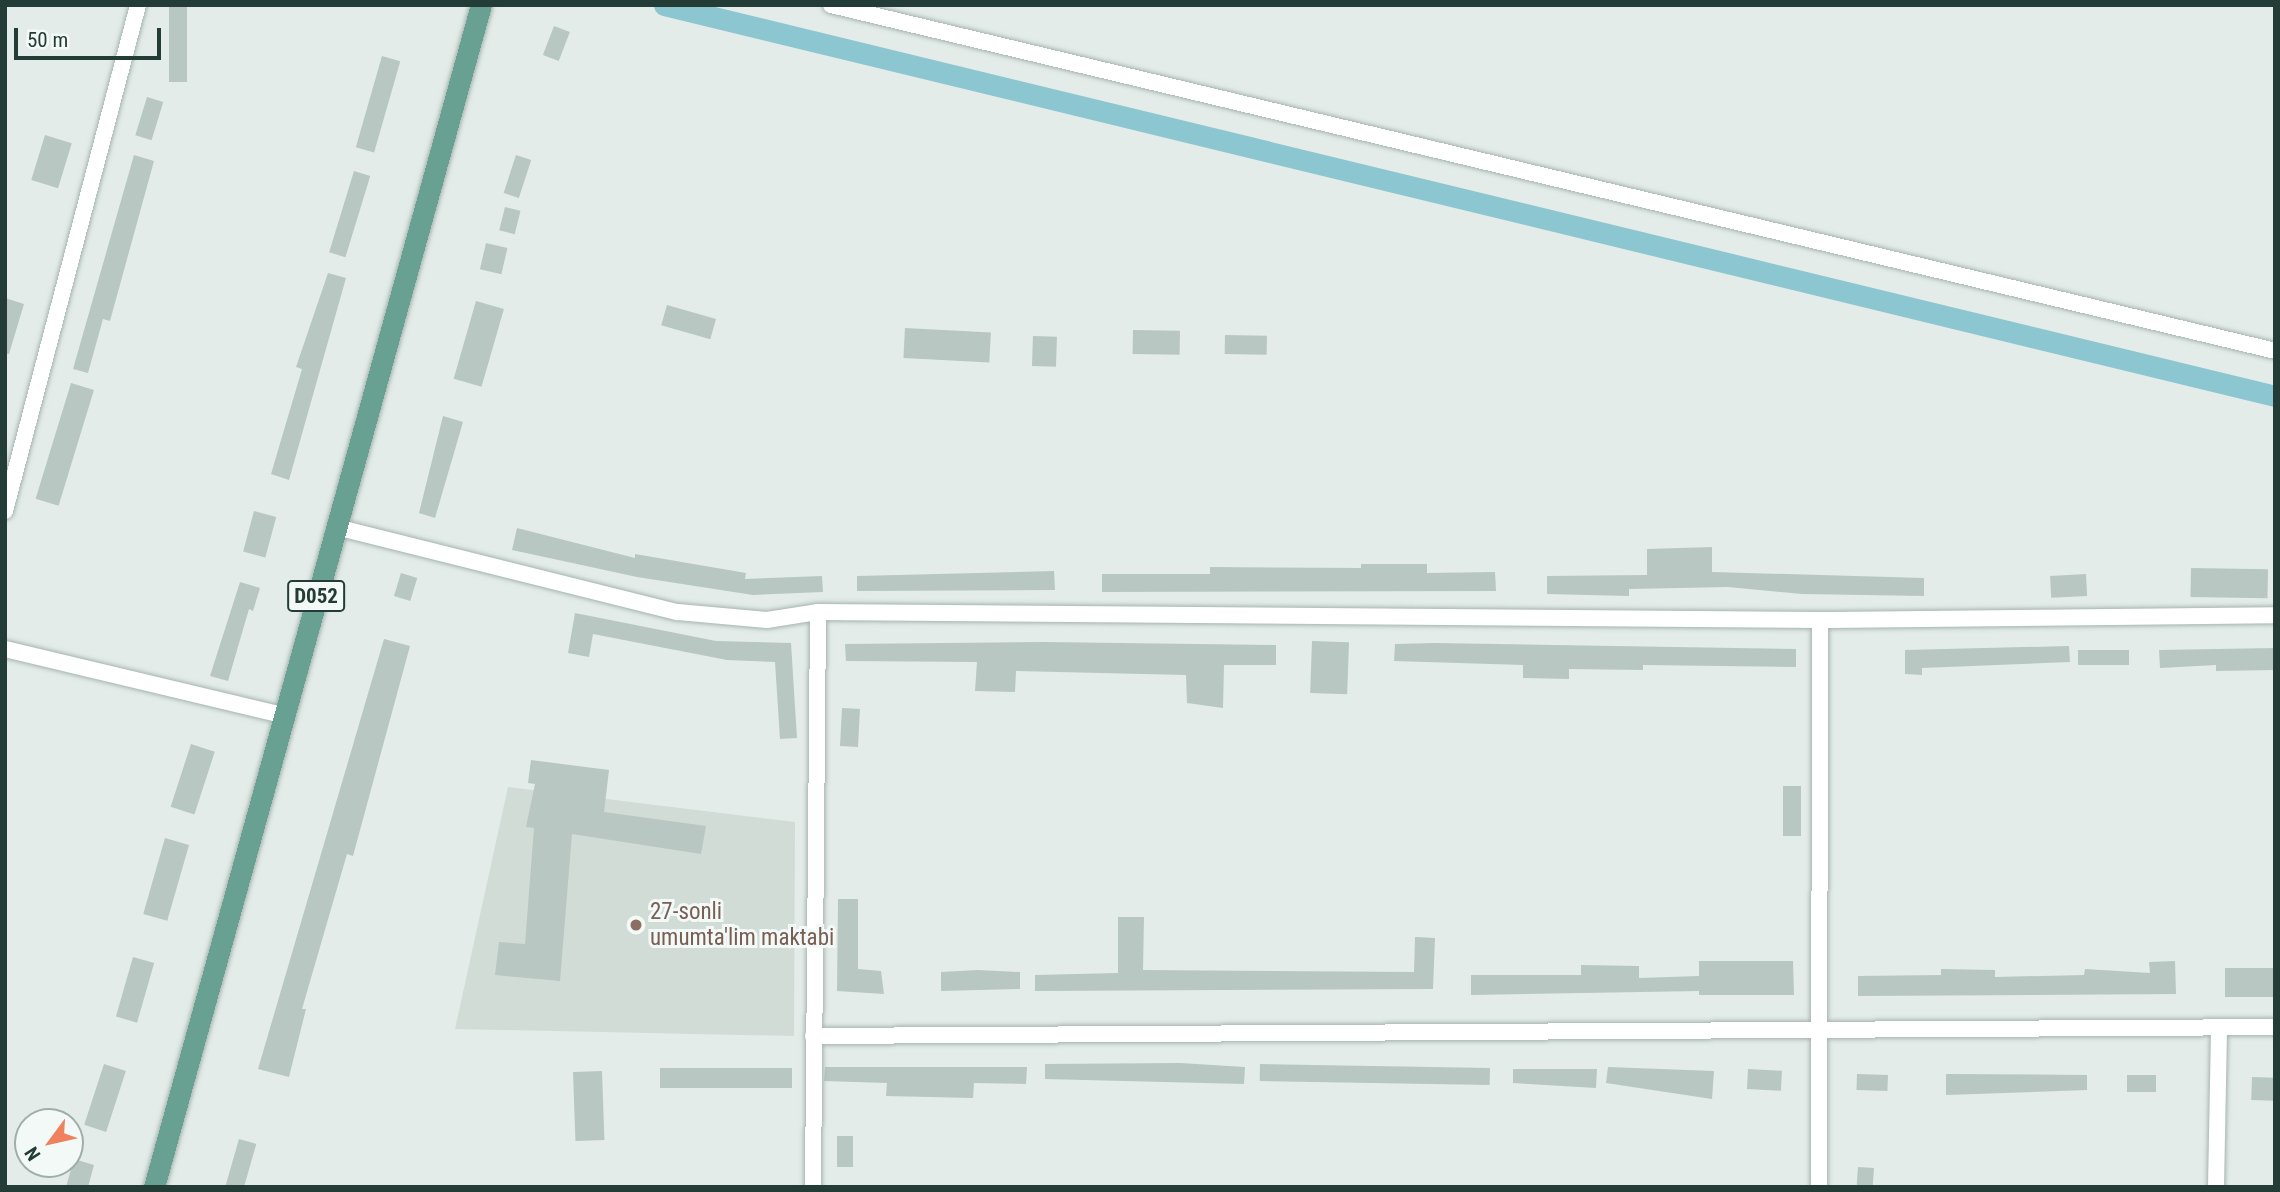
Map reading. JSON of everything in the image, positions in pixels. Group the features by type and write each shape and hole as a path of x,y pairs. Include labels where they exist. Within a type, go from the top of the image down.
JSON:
{"main road":[{"name":"D052","path":"153,1187 477,6"}],"street":[{"path":"5,511 138,5"},
{"path":"831,5 2275,351"},
{"path":"336,527 678,612 767,620 818,612 1820,620 2275,615"},
{"path":"813,1187 818,612"},
{"path":"1819,1187 1820,620"},
{"path":"5,649 282,715"},
{"path":"2216,1187 2219,1027"},
{"path":"813,1036 1820,1033 2275,1027"}],"shaded area":[{"name":"27-sonli umumta'lim maktabi","path":"508,787 795,822 794,1036 455,1029"}],"building":[{"path":"169,5 187,5 187,82 169,82"},
{"path":"554,26 570,32 559,61 543,55"},
{"path":"382,56 400,61 374,153 356,147"},
{"path":"147,97 163,102 152,140 135,135"},
{"path":"45,135 72,143 58,188 31,180"},
{"path":"134,155 154,161 110,321 103,319 88,373 73,369"},
{"path":"516,155 531,160 519,198 504,193"},
{"path":"354,171 370,176 345,257 329,252"},
{"path":"505,207 521,211 515,234 499,230"},
{"path":"486,243 507,248 501,274 480,269"},
{"path":"328,273 346,278 289,480 271,474 302,369 296,367"},
{"path":"5,298 24,304 9,354 5,354"},
{"path":"476,301 504,309 482,387 454,379"},
{"path":"667,305 716,319 710,339 661,325"},
{"path":"905,328 991,333 989,362 903,358"},
{"path":"1133,330 1180,331 1180,355 1133,354"},
{"path":"1225,335 1267,336 1267,355 1225,354"},
{"path":"1033,336 1057,337 1056,367 1032,366"},
{"path":"71,383 94,390 59,506 36,499"},
{"path":"443,416 463,422 435,518 419,513"},
{"path":"254,511 276,517 265,558 243,552"},
{"path":"517,528 635,558 635,554 746,573 745,579 822,576 823,592 753,595 637,577 512,550"},
{"path":"1712,547 1712,572 1924,578 1924,596 1802,594 1728,587 1629,589 1629,596 1547,594 1547,576 1647,575 1647,549"},
{"path":"1361,564 1427,564 1427,573 1495,572 1496,591 1102,592 1102,574 1210,574 1210,567 1361,568"},
{"path":"2191,568 2268,569 2267,598 2190,597"},
{"path":"1054,571 1055,590 857,591 857,576"},
{"path":"401,573 417,578 410,601 394,596"},
{"path":"2086,574 2087,596 2051,598 2050,576"},
{"path":"240,582 260,588 253,611 249,609 228,681 210,676"},
{"path":"575,613 716,641 791,643 797,738 780,739 775,662 727,660 593,634 589,657 568,653"},
{"path":"384,639 410,646 353,856 347,854 302,1009 306,1009 289,1077 258,1069"},
{"path":"1312,641 1349,642 1347,694 1310,693"},
{"path":"1043,642 1276,645 1276,665 1224,665 1223,708 1187,703 1186,675 1016,671 1015,692 975,691 977,662 846,661 845,644"},
{"path":"1395,644 1796,649 1796,667 1643,665 1643,670 1569,669 1569,679 1523,678 1523,665 1394,661"},
{"path":"2069,646 2070,662 1922,668 1922,675 1905,674 1905,650"},
{"path":"2275,648 2275,670 2216,671 2216,665 2160,668 2159,650"},
{"path":"2078,650 2129,650 2129,665 2078,665"},
{"path":"842,708 860,709 858,747 840,746"},
{"path":"191,744 215,752 194,814 171,807"},
{"path":"531,760 609,770 604,812 706,826 701,854 572,834 560,981 495,975 499,942 525,944 534,828 526,827 535,784 528,783"},
{"path":"1783,786 1801,786 1801,836 1783,836"},
{"path":"165,838 189,845 167,921 143,914"},
{"path":"838,899 858,899 858,969 881,971 884,994 837,991"},
{"path":"1118,917 1144,917 1143,970 1414,972 1415,937 1435,938 1433,989 1035,991 1035,975 1118,973"},
{"path":"133,957 154,963 137,1023 116,1017"},
{"path":"1699,961 1793,961 1794,995 1699,995 1699,991 1471,995 1471,975 1581,975 1581,965 1639,966 1639,978 1699,976"},
{"path":"2175,961 2176,994 1858,996 1858,976 1941,975 1941,969 1995,970 1995,977 2084,975 2085,969 2150,973 2149,962"},
{"path":"2225,968 2275,968 2275,997 2225,997"},
{"path":"941,972 1020,972 1020,989 941,991"},
{"path":"1180,1063 1245,1067 1244,1084 1045,1079 1045,1064"},
{"path":"104,1064 126,1071 106,1132 84,1125"},
{"path":"1260,1064 1490,1068 1490,1085 1260,1081"},
{"path":"825,1067 1027,1067 1026,1084 974,1083 973,1098 886,1096 887,1083 824,1081"},
{"path":"1608,1067 1714,1071 1712,1099 1606,1083"},
{"path":"660,1068 792,1068 792,1088 660,1088"},
{"path":"1513,1069 1597,1069 1596,1088 1513,1083"},
{"path":"1748,1069 1782,1071 1781,1091 1747,1089"},
{"path":"602,1071 604,1140 575,1141 573,1072"},
{"path":"1857,1074 1888,1075 1887,1091 1856,1090"},
{"path":"1946,1074 2087,1075 2087,1090 1946,1095"},
{"path":"2127,1075 2156,1075 2156,1092 2127,1092"},
{"path":"2252,1077 2275,1078 2274,1101 2251,1100"},
{"path":"837,1136 853,1136 853,1167 837,1167"},
{"path":"239,1139 256,1144 244,1187 225,1187"},
{"path":"84,1162 94,1165 88,1187 66,1187 69,1178 84,1178"},
{"path":"1858,1167 1874,1168 1873,1187 1857,1187"}],"waterway":[{"path":"664,5 2275,396"}],"place":[{"name":"27-sonli umumta'lim maktabi","path":"636,925"}]}
